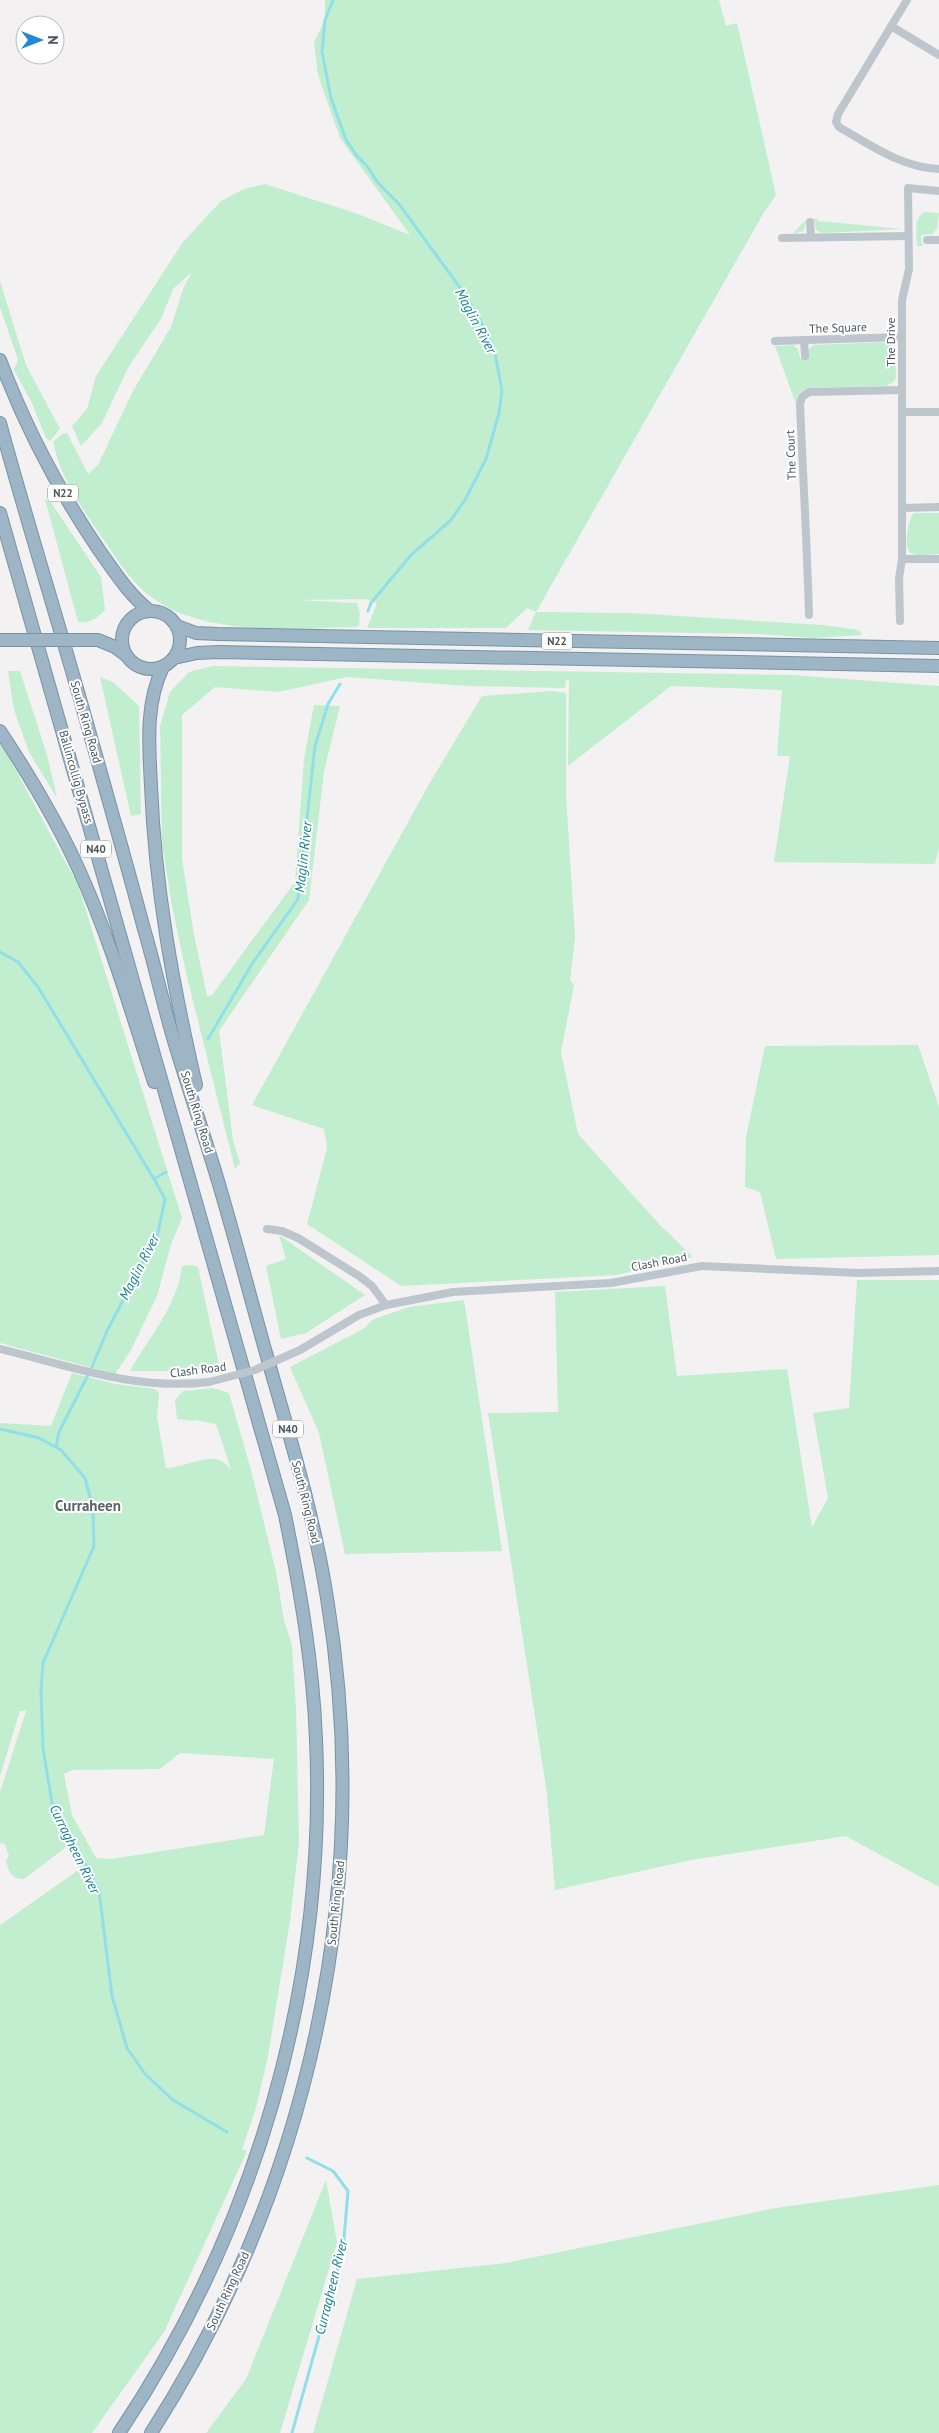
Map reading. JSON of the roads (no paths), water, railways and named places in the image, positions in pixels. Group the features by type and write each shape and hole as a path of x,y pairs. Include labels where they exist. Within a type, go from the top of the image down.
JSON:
{"highway":[{"name":"N22","path":"0,360 24,416 73,509 110,566 136,599 150,611 166,615 177,626 196,633 939,648"},
{"name":"South Ring Road","path":"0,423 78,691 174,1038 219,1183 309,1508 327,1597 338,1684 341,1728 341,1860 334,1935 322,2010 303,2092 278,2173 241,2266 221,2310 151,2433"},
{"name":"Ballincollig Bypass","path":"0,513 191,1185"},
{"path":"126,655 123,648 124,632 134,617 150,611"},
{"path":"174,658 180,642 177,626"},
{"path":"0,640 98,640 124,632"},
{"path":"98,640 115,646 139,666 155,669 163,667"},
{"name":"N22","path":"163,667 174,658 197,653 219,652 939,666"},
{"path":"163,667 154,684 150,718 150,765 156,866 176,998 219,1183"},
{"path":"0,730 45,802 93,902 132,1010 173,1138 191,1185"},
{"name":"South Ring Road","path":"119,2433 175,2344 198,2300 218,2256 254,2164 289,2043 304,1966 316,1858 316,1739 310,1656 296,1571 280,1497 191,1185"}],"street":[{"path":"907,0 838,114 836,122 839,127 898,160 914,166 939,169"},
{"path":"891,26 939,55"},
{"name":"The Drive","path":"903,412 902,295 909,269 908,188 939,191"},
{"path":"810,222 810,237"},
{"path":"782,238 908,236"},
{"path":"928,240 939,240"},
{"name":"The Square","path":"775,341 902,338"},
{"path":"804,340 805,356"},
{"name":"The Court","path":"809,615 806,502 803,487 800,401 804,394 809,392 902,390"},
{"path":"900,621 899,579 903,534 903,412 939,412"},
{"path":"903,508 939,507"},
{"path":"902,559 939,558"},
{"path":"267,1229 282,1231 298,1238 351,1271 372,1286 386,1305"},
{"name":"Clash Road","path":"0,1349 128,1381 169,1385 209,1382 255,1370 300,1350 342,1323 386,1305 453,1292 611,1282 702,1266 858,1273 939,1272"}],"waterway":[{"name":"Maglin River","path":"333,0 325,20 322,52 331,98 346,140 378,183 399,204 466,296 485,329 495,353 502,391 499,413 486,459 465,500 450,521 411,555 371,603 368,611"},
{"name":"Maglin River","path":"208,1039 252,964 298,899 315,746 328,704 340,684"},
{"path":"0,952 18,962 38,987 154,1179"},
{"name":"Maglin River","path":"92,1367 107,1331 158,1233 165,1199 154,1179 166,1172"},
{"name":"Maglin River","path":"56,1447 59,1432 88,1375"},
{"name":"Curragheen River","path":"0,1429 39,1438 61,1450 85,1478 93,1508 94,1546 43,1663 41,1691 43,1748 52,1803 73,1849 86,1865 99,1891 112,1996 127,2048 145,2074 173,2100 227,2132"},
{"name":"Curragheen River","path":"292,2433 343,2250 348,2191 333,2171 307,2158"}],"district":[{"name":"Curraheen","path":"88,1506"}]}
